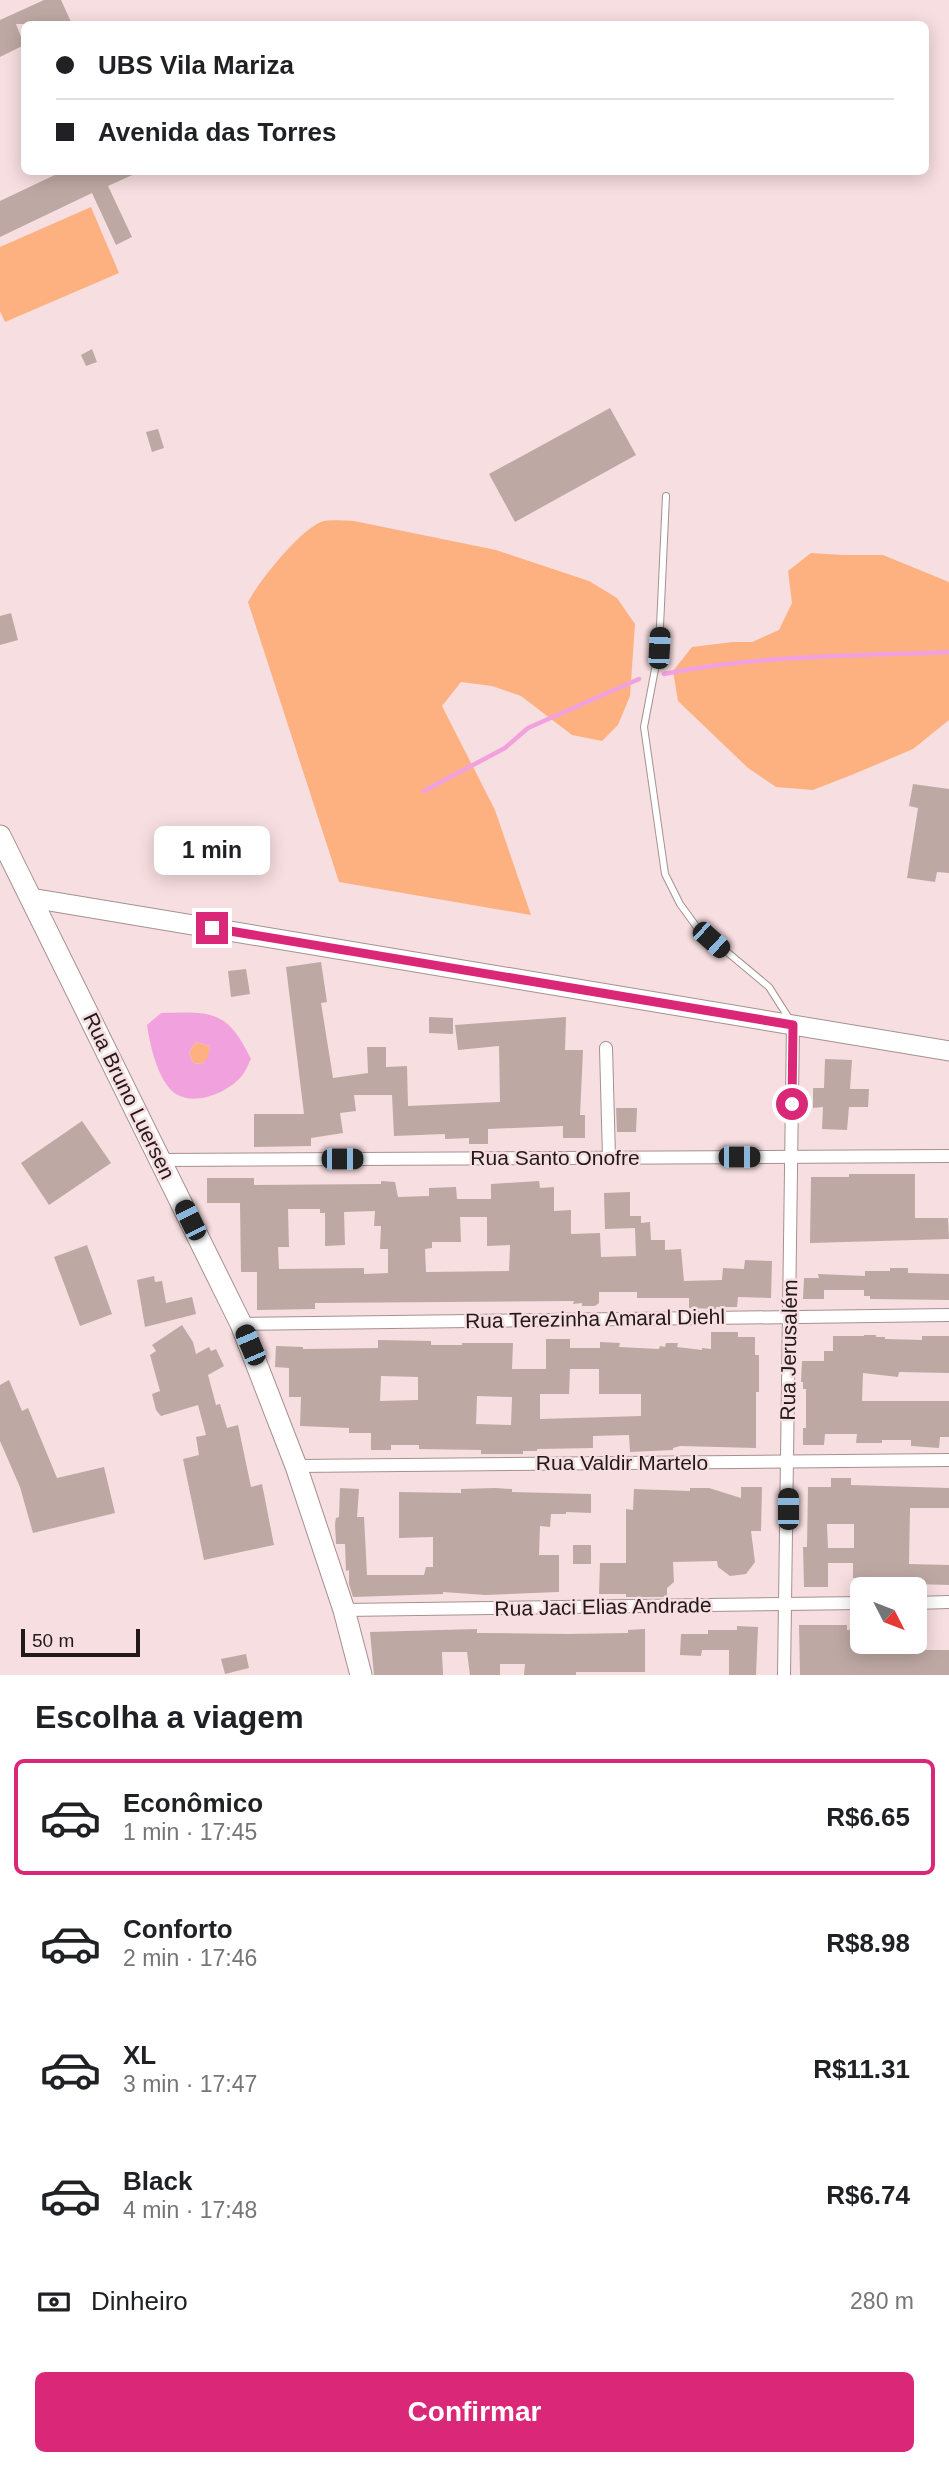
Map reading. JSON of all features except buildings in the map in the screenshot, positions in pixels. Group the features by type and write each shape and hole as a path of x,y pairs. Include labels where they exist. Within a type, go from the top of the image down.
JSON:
{"main road":[{"name":"Rua Bruno Luersen","path":"0,836 241,1324 296,1466 344,1610 361,1675"},
{"path":"31,898 949,1051"}],"street":[{"name":"Rua Jerusalém","path":"784,1675 793,1025"},
{"path":"606,1048 609,1158"},
{"name":"Rua Santo Onofre","path":"160,1160 949,1156"},
{"name":"Rua Terezinha Amaral Diehl","path":"241,1324 949,1315"},
{"name":"Rua Valdir Martelo","path":"296,1466 949,1460"},
{"path":"928,1603 949,1602"},
{"name":"Rua Jaci Elias Andrade","path":"344,1610 850,1604"}],"lane":[{"path":"666,496 659,648 644,727 666,874 680,904 696,926 769,987 793,1025"}],"shaded area":[{"path":"91,207 119,273 5,322 0,311 0,247"},
{"path":"325,521 354,521 496,550 589,581 617,598 635,624 630,696 618,725 602,741 572,735 521,696 492,686 461,682 442,706 495,810 531,915 339,882 248,602 280,558 312,527"},
{"path":"811,553 883,555 949,582 949,720 913,749 813,790 776,787 748,768 678,701 673,671 692,647 752,642 779,630 792,603 788,571"},
{"path":"161,1013 193,1013 216,1017 234,1031 251,1059 242,1076 227,1089 201,1098 184,1097 176,1094 164,1081 153,1052 147,1025","holes":["196,1042 210,1046 208,1057 202,1064 193,1063 189,1052"]},
{"path":"196,1042 210,1046 209,1057 202,1064 193,1063 189,1052"}],"waterway":[{"path":"664,674 770,660 949,652"},
{"path":"424,791 505,748 528,728 639,679"}],"route":[{"path":"212,928 793,1025 792,1104"}]}
